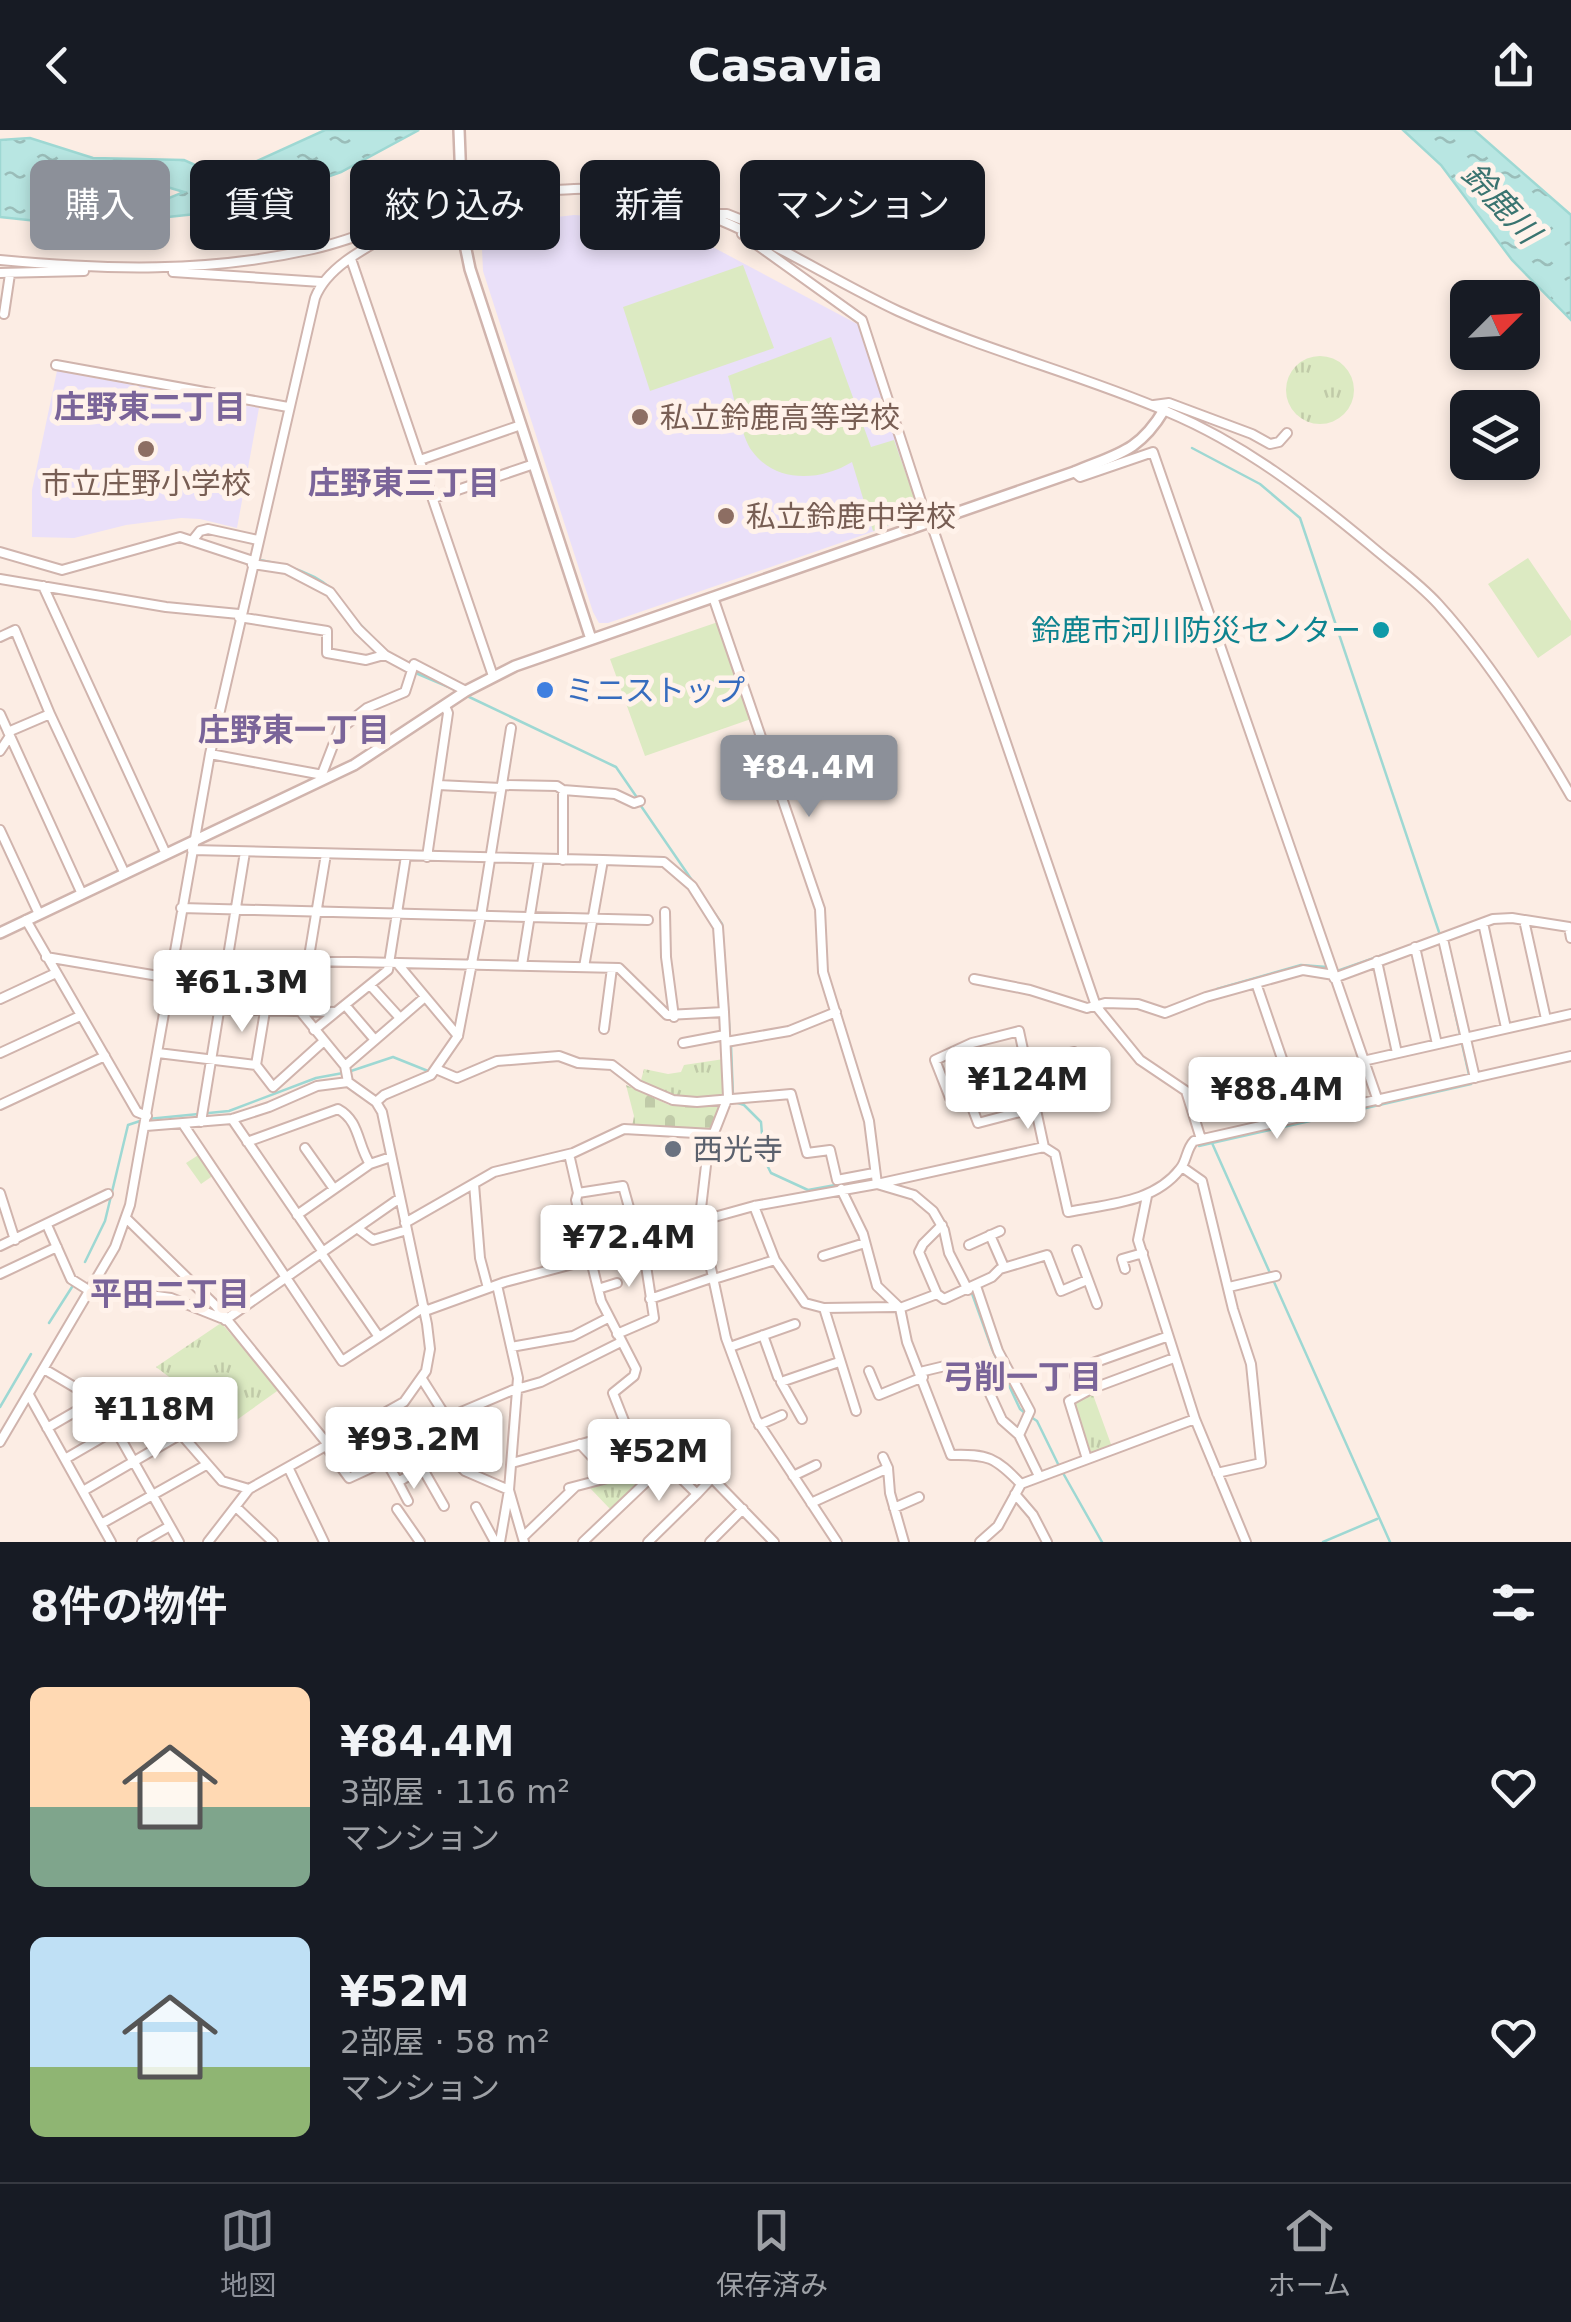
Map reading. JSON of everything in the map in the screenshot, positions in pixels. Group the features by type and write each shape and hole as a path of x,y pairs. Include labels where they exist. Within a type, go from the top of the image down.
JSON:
{"street":[{"path":"459,130 460,160"},
{"path":"720,219 940,329 1164,410 1253,454 1306,492 1434,599 1486,665 1571,796"},
{"path":"738,227 862,320 1096,1006 1140,1060 1186,1090 1197,1140"},
{"path":"0,260 169,270 263,258 350,239"},
{"path":"0,1442 92,1289 126,1218 210,754 288,407 321,282 367,250"},
{"path":"466,250 592,639"},
{"path":"352,259 493,676"},
{"path":"4,314 5,274 81,273 88,268"},
{"path":"169,270 175,274 321,282"},
{"path":"56,364 288,407"},
{"path":"1150,405 1170,404 1270,444 1287,434"},
{"path":"0,933 166,854 193,846 386,748 493,676 1074,472 1138,444 1164,410"},
{"path":"420,460 521,425"},
{"path":"1074,472 1080,477 1153,452 1378,1101"},
{"path":"434,498 534,464"},
{"path":"0,552 62,570 194,537 208,529 258,540"},
{"path":"194,537 286,569 330,592 350,620 385,655 466,692"},
{"path":"26,583 28,562"},
{"path":"0,579 327,632 327,653 366,660 385,655"},
{"path":"43,586 166,854"},
{"path":"713,598 817,899 823,972 870,1121 877,1184"},
{"path":"0,637 15,630 125,874"},
{"path":"324,777 339,730 367,708 406,692 413,667"},
{"path":"427,856 448,713 445,706"},
{"path":"0,714 82,894"},
{"path":"0,751 9,734 50,714"},
{"path":"376,1102 434,1072 458,1036 482,916 511,728"},
{"path":"210,754 324,777"},
{"path":"438,784 557,786 563,790 615,794 637,802"},
{"path":"563,790 564,860"},
{"path":"0,830 39,914"},
{"path":"193,846 245,852 664,862 692,886 718,928 728,1040 731,1099 713,1134 706,1160 702,1223 714,1278 730,1348 759,1425 836,1542"},
{"path":"201,1122 245,852"},
{"path":"208,1542 249,1489 404,1402 422,1379 430,1348 382,1112 347,1074 300,1011 326,854"},
{"path":"314,1030 393,963 406,856"},
{"path":"522,965 539,859"},
{"path":"584,967 603,860"},
{"path":"182,908 648,920"},
{"path":"666,912 666,956 674,1017"},
{"path":"974,979 1030,990 1087,1008 1138,1004 1165,1013 1198,999 1303,970 1334,977 1493,919 1569,928 1571,938"},
{"path":"26,920 136,1112 146,1121 183,1124 232,1118 347,1074 375,1040 425,996"},
{"path":"1524,920 1546,1020"},
{"path":"1483,923 1506,1028"},
{"path":"1444,939 1461,1038 1475,1078"},
{"path":"1415,947 1437,1044"},
{"path":"46,958 170,978"},
{"path":"174,958 619,968 666,1015 724,1012"},
{"path":"1377,962 1397,1052"},
{"path":"393,963 458,1036"},
{"path":"604,1029 612,968"},
{"path":"0,1000 56,973"},
{"path":"1256,983 1302,1117"},
{"path":"370,984 400,1018"},
{"path":"345,1005 375,1040"},
{"path":"166,1008 336,1012"},
{"path":"256,1065 265,1011"},
{"path":"683,1044 789,1031 836,1012"},
{"path":"1363,1061 1571,1014"},
{"path":"0,1053 80,1016"},
{"path":"1044,1147 1026,1067 1019,1030 972,1043 935,1060 950,1098 1026,1067 1074,1052"},
{"path":"158,1053 256,1065 273,1086 324,1041"},
{"path":"0,1105 105,1056"},
{"path":"434,1072 457,1078 496,1062 559,1056 571,1066 612,1065 638,1085 673,1100 791,1094 807,1153 830,1150 837,1180 874,1173"},
{"path":"183,1124 342,1362 425,1309 589,1258 642,1246 754,1206 1044,1147 1055,1154 1068,1212 1147,1196 1182,1168 1188,1146 1197,1140 1571,1056"},
{"path":"966,1091 978,1122 1036,1108"},
{"path":"247,1142 338,1110 355,1123 370,1164"},
{"path":"232,1118 379,1337"},
{"path":"357,1228 373,1240 406,1227 494,1172 570,1154 624,1130 713,1134"},
{"path":"304,1148 334,1189"},
{"path":"570,1154 578,1192 576,1200 598,1289 608,1318 636,1369 634,1376 613,1392 628,1431"},
{"path":"297,1215 370,1164 391,1158"},
{"path":"1182,1168 1202,1181 1252,1364 1261,1464 1217,1474"},
{"path":"474,1184 480,1258 493,1286 518,1378 510,1490 497,1542"},
{"path":"877,1184 914,1195 942,1225 949,1253 972,1288 1029,1414 1019,1436"},
{"path":"448,1418 541,1382 654,1318 642,1246 623,1186 578,1192"},
{"path":"842,1190 865,1243 877,1286 898,1308 907,1342 951,1455 988,1456 1021,1484"},
{"path":"0,1192 15,1240"},
{"path":"0,1246 108,1194"},
{"path":"1147,1196 1139,1230 1166,1337 1246,1542"},
{"path":"225,1320 400,1198"},
{"path":"754,1206 775,1260 805,1303 824,1308 898,1308 937,1294"},
{"path":"126,1218 177,1266 225,1320 328,1448 356,1490"},
{"path":"46,1225 72,1279 92,1289 171,1298 225,1320"},
{"path":"942,1225 919,1252 937,1294 944,1299 972,1288 1004,1267 1046,1255 1061,1291 1087,1280"},
{"path":"969,1245 1000,1231"},
{"path":"990,1236 1004,1267"},
{"path":"823,1256 865,1243"},
{"path":"0,1274 57,1247"},
{"path":"1077,1250 1097,1304"},
{"path":"1125,1269 1122,1259 1142,1252"},
{"path":"650,1299 775,1260"},
{"path":"1229,1287 1272,1277"},
{"path":"598,1289 618,1283"},
{"path":"824,1308 856,1411"},
{"path":"511,1348 573,1336 608,1318"},
{"path":"730,1348 795,1324"},
{"path":"763,1336 778,1378"},
{"path":"1081,1394 1075,1376 1078,1368 1166,1337"},
{"path":"1087,1459 1070,1401 1174,1358"},
{"path":"802,1419 782,1382 839,1362"},
{"path":"869,1370 879,1396 921,1374 949,1366"},
{"path":"44,1369 120,1414 171,1428 181,1434 222,1481 249,1489"},
{"path":"979,1370 1002,1420 1019,1436 1039,1476"},
{"path":"398,1482 441,1448 461,1440 422,1379"},
{"path":"29,1395 110,1542"},
{"path":"48,1428 98,1400"},
{"path":"98,1400 179,1542"},
{"path":"392,1412 444,1506"},
{"path":"759,1425 782,1415"},
{"path":"980,1542 994,1530 1021,1484 1195,1419"},
{"path":"65,1458 115,1430"},
{"path":"512,1463 636,1432 697,1494"},
{"path":"83,1491 181,1434"},
{"path":"648,1542 712,1478 717,1467 707,1442"},
{"path":"580,1444 611,1477"},
{"path":"441,1448 465,1471 510,1490"},
{"path":"883,1457 904,1542"},
{"path":"349,1478 386,1461 408,1500"},
{"path":"524,1539 572,1488 666,1462"},
{"path":"583,1542 666,1462"},
{"path":"101,1524 206,1465"},
{"path":"792,1476 816,1465"},
{"path":"289,1468 324,1542"},
{"path":"811,1503 888,1468"},
{"path":"712,1478 774,1542"},
{"path":"510,1490 524,1539"},
{"path":"1015,1494 1033,1515 1047,1542"},
{"path":"894,1508 919,1497"},
{"path":"236,1507 271,1541"},
{"path":"476,1507 497,1542"},
{"path":"398,1508 420,1542"},
{"path":"710,1542 744,1509"},
{"path":"142,1542 170,1526"},
{"path":"994,1530 1000,1542"}],"shaded area":[{"path":"580,215 580,250 718,250 859,325 924,514 599,623 483,271 482,250 560,250 560,217"},
{"name":"市立庄野小学校","path":"57,371 259,408 237,528 181,518 126,525 74,538 32,537 32,490"}],"green space":[{"path":"743,265 774,348 650,391 623,307"},
{"path":"831,337 871,447 894,440 920,514 873,531 852,462 827,473 799,476 762,462 744,436 728,376"},
{"path":"1320,356 1344,366 1354,390 1344,414 1320,424 1296,414 1286,390 1296,366"},
{"path":"1528,558 1571,621 1571,635 1538,658 1488,584"},
{"path":"718,622 751,719 645,756 610,659"},
{"path":"724,1059 723,1096 689,1097 640,1084 644,1069 668,1074 681,1072 684,1065"},
{"path":"626,1085 669,1105 720,1105 710,1130 632,1127 634,1116"},
{"path":"200,1154 214,1175 201,1184 186,1163"},
{"path":"221,1323 280,1389 231,1424 156,1367"},
{"path":"1092,1392 1112,1447 1091,1454 1073,1407 1074,1401"},
{"path":"646,1472 648,1475 611,1510 589,1487"}],"water":[{"path":"325,130 419,130 363,160 350,160 350,167 330,176 330,160 259,160"},
{"name":"鈴鹿川","path":"1403,130 1474,130 1571,215 1571,320 1540,288 1540,280 1532,280 1512,260 1441,165"},
{"path":"30,138 93,158 184,160 190,163 190,215 170,217 170,198 184,192 170,188 170,160 30,160 30,220 0,217 0,140"}],"waterway":[{"path":"1192,448 1260,484 1300,518 1440,935 1337,971"},
{"path":"260,560 318,579 343,603"},
{"path":"357,621 399,659"},
{"path":"418,674 458,691"},
{"path":"465,695 616,767 638,799"},
{"path":"641,806 722,924 730,1037"},
{"path":"1440,945 1469,1075"},
{"path":"1217,989 1301,965 1327,967"},
{"path":"1110,1030 1137,1062 1149,1070"},
{"path":"731,1045 733,1097"},
{"path":"351,1071 393,1057 428,1071"},
{"path":"148,1119 229,1111 316,1078 343,1073"},
{"path":"1353,1111 1471,1084"},
{"path":"735,1102 744,1105 761,1122 764,1159 771,1173 808,1190 868,1179"},
{"path":"1212,1143 1341,1114"},
{"path":"85,1262 105,1221 128,1125 140,1121"},
{"path":"1195,1133 1199,1146 1212,1143 1390,1542"},
{"path":"49,1323 72,1287"},
{"path":"970,1288 992,1349 1025,1413"},
{"path":"0,1407 31,1354"},
{"path":"1031,1417 1037,1421 1059,1466"},
{"path":"1063,1473 1102,1542"},
{"path":"1323,1542 1377,1519"}],"place":[{"name":"私立鈴鹿高等学校","path":"640,417"},
{"name":"市立庄野小学校","path":"146,449"},
{"name":"私立鈴鹿中学校","path":"726,516"},
{"name":"鈴鹿市河川防災センター","path":"1381,630"},
{"name":"ミニストップ","path":"545,690"},
{"name":"西光寺","path":"673,1149"}],"district":[{"name":"庄野東二丁目","path":"150,407"},
{"name":"庄野東三丁目","path":"404,483"},
{"name":"庄野東一丁目","path":"294,730"},
{"name":"平田二丁目","path":"170,1294"},
{"name":"弓削一丁目","path":"1022,1377"}]}
